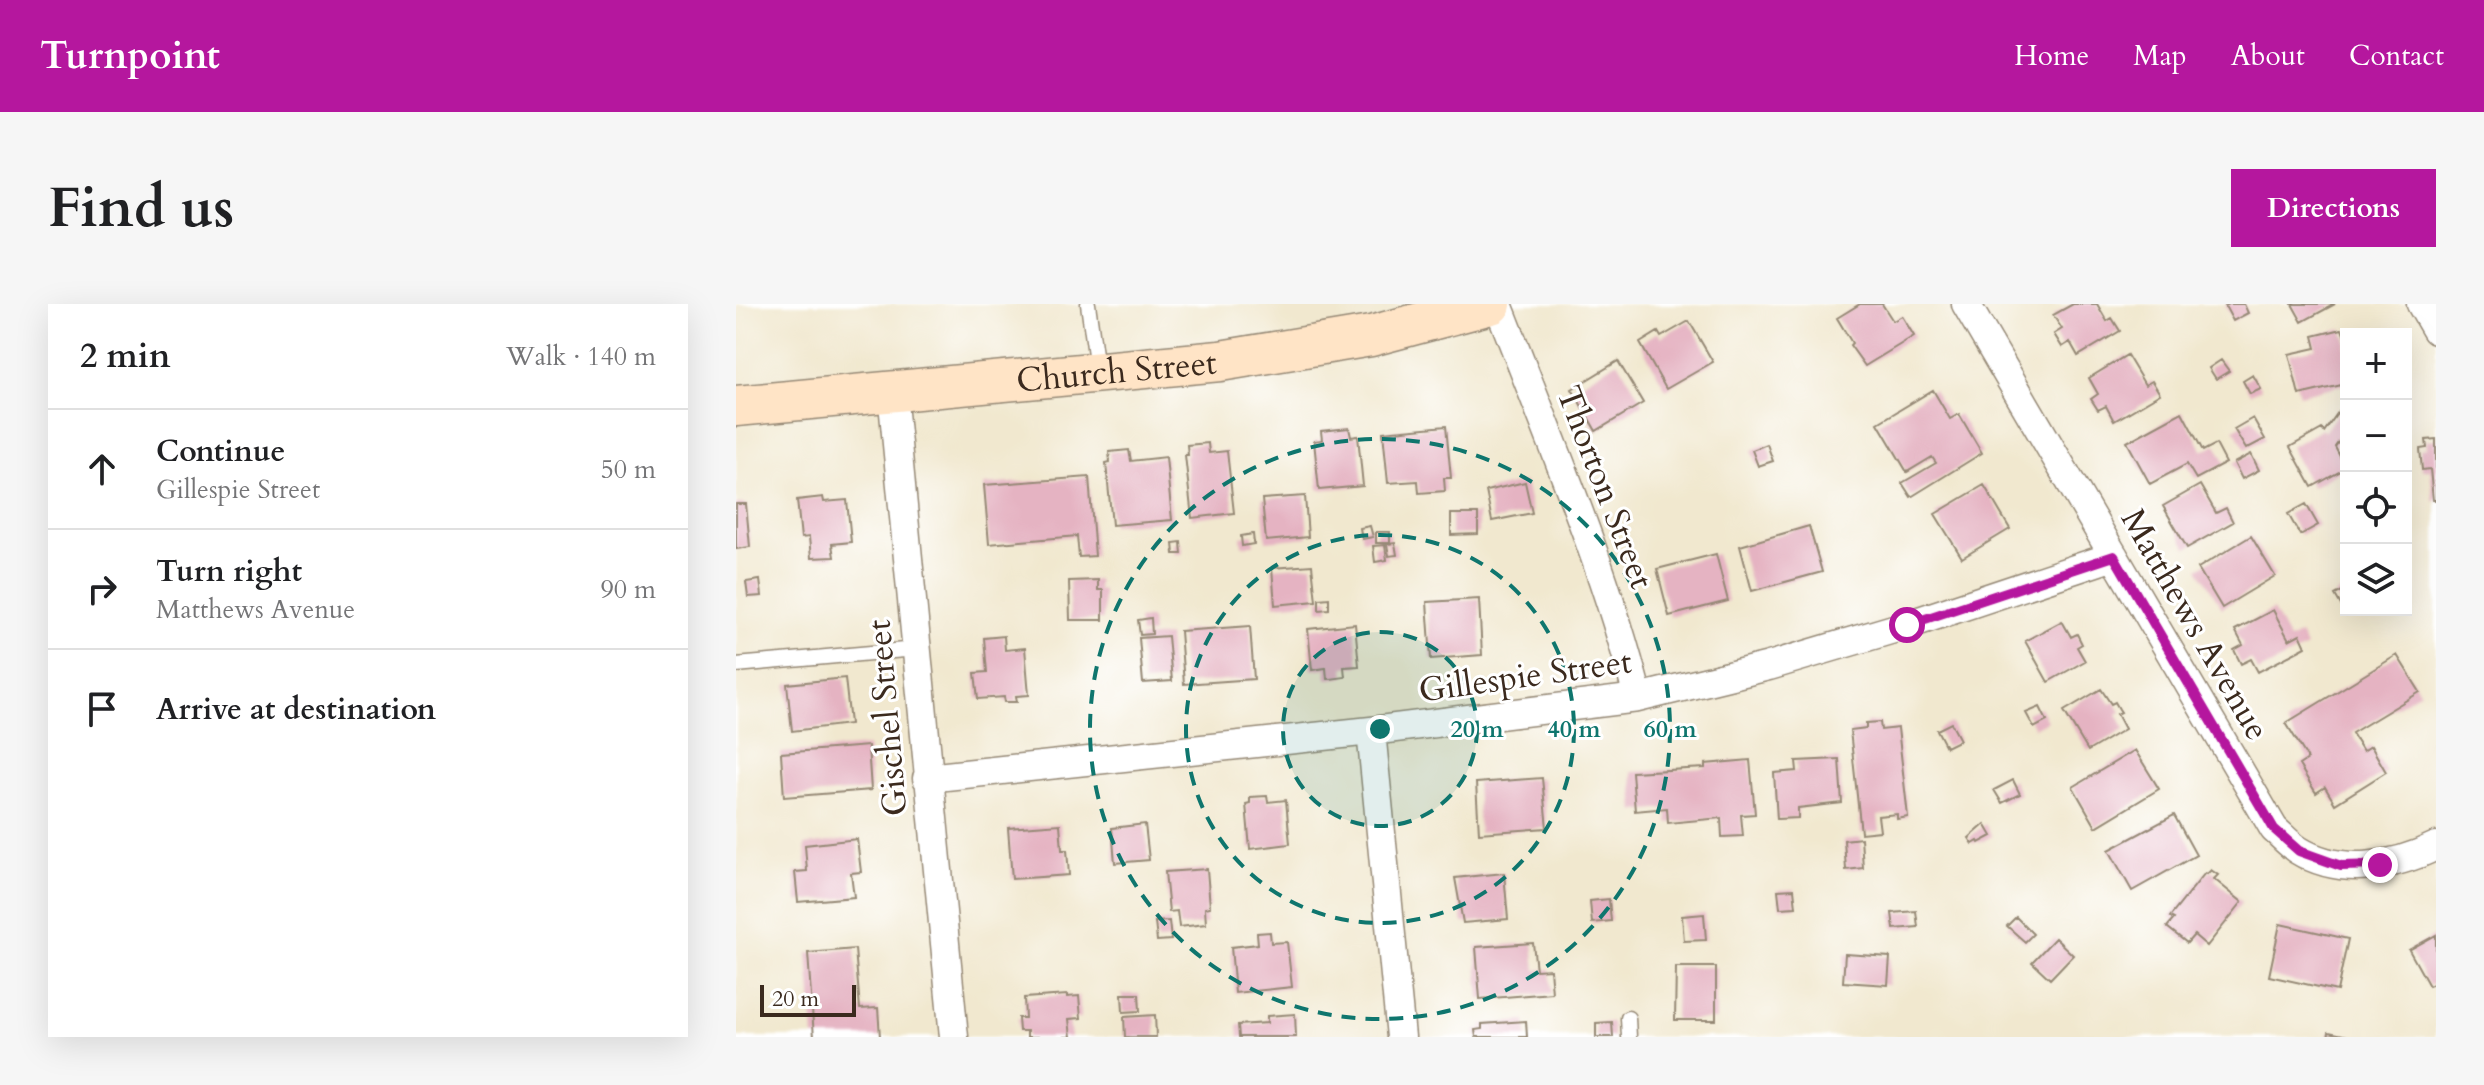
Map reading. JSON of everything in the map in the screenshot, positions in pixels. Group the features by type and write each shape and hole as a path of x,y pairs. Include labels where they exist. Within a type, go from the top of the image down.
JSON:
{"main road":[{"name":"Church Street","path":"736,406 1220,361 1371,336 1491,304"}],"street":[{"name":"Thorton Street","path":"1498,304 1598,563 1621,630 1638,698"},
{"name":"Matthews Avenue","path":"1966,304 2274,829 2299,851 2341,866 2380,865 2436,846"},
{"path":"2421,304 2436,330"},
{"name":"Gischel Street","path":"892,392 954,1037"},
{"name":"Gillespie Street","path":"927,778 1371,731 1638,698 1769,666 2114,556"},
{"path":"1371,731 1401,1037"}],"lane":[{"path":"1088,304 1097,373"},
{"path":"736,665 916,649"},
{"path":"1628,1018 1629,1037"}],"building":[{"path":"1860,304 1882,304 1893,321 1902,316 1914,336 1865,366 1837,318"},
{"path":"2073,304 2097,304 2107,321 2112,318 2120,331 2078,356 2070,342 2062,347 2054,334 2062,329 2053,315"},
{"path":"2244,304 2248,313 2233,321 2225,306"},
{"path":"2292,304 2335,304 2302,322"},
{"path":"1689,321 1713,362 1666,389 1640,343 1658,332 1661,337"},
{"path":"2340,329 2340,385 2299,395 2289,354 2316,348 2313,336"},
{"path":"2127,355 2145,385 2152,381 2160,394 2114,421 2106,406 2098,410 2091,399 2098,394 2089,378"},
{"path":"2221,360 2229,371 2216,379 2209,368"},
{"path":"1618,361 1643,403 1596,431 1572,389"},
{"path":"2253,375 2261,389 2250,394 2243,381"},
{"path":"1933,390 1950,419 1959,414 1982,453 1911,497 1902,483 1936,463 1932,457 1907,472 1878,423"},
{"path":"2340,409 2340,440 2335,447 2340,457 2340,471 2312,487 2290,447 2322,429 2324,432"},
{"path":"2182,412 2203,451 2216,444 2226,463 2196,479 2187,464 2150,484 2127,442"},
{"path":"2253,418 2265,439 2246,449 2234,429"},
{"path":"1446,426 1451,478 1444,478 1445,491 1419,493 1418,481 1388,483 1383,432"},
{"path":"1349,428 1351,437 1358,436 1363,486 1319,490 1314,441 1322,440 1321,431"},
{"path":"2436,439 2436,500 2433,500 2430,469 2422,470 2420,449 2427,448 2426,440"},
{"path":"1208,443 1209,453 1227,451 1234,513 1192,518 1185,455 1188,455 1187,445"},
{"path":"1767,444 1773,461 1758,466 1752,450"},
{"path":"1129,450 1131,461 1166,457 1172,520 1112,525 1106,463 1110,462 1109,452"},
{"path":"2251,454 2259,470 2242,479 2234,463"},
{"path":"1089,477 1095,556 1079,557 1077,536 989,544 984,485"},
{"path":"1525,482 1532,513 1492,521 1486,491"},
{"path":"1984,485 2010,529 1962,558 1935,514"},
{"path":"2200,485 2216,513 2226,508 2233,522 2187,548 2163,506"},
{"path":"1305,496 1308,537 1266,541 1262,499"},
{"path":"823,497 824,502 847,500 851,542 832,544 834,557 811,558 809,537 801,538 797,500"},
{"path":"736,504 746,504 750,547 736,549"},
{"path":"2306,504 2318,525 2300,535 2288,514"},
{"path":"1451,514 1478,514 1478,534 1451,535"},
{"path":"1370,526 1373,537 1362,539 1360,528"},
{"path":"1809,526 1822,572 1752,591 1740,546"},
{"path":"1376,532 1390,532 1390,543 1376,543"},
{"path":"1253,534 1254,544 1242,546 1241,536"},
{"path":"2251,536 2275,576 2222,608 2198,568"},
{"path":"1181,542 1182,554 1174,554 1173,543"},
{"path":"1395,543 1397,555 1389,556 1387,544"},
{"path":"1385,545 1387,560 1375,562 1373,546"},
{"path":"1716,554 1728,601 1669,616 1657,569"},
{"path":"1312,565 1316,601 1275,605 1272,568"},
{"path":"760,580 762,596 748,597 746,582"},
{"path":"1098,580 1098,590 1103,590 1103,620 1070,620 1069,581"},
{"path":"1329,598 1329,609 1319,610 1319,599"},
{"path":"1479,599 1482,655 1431,659 1427,602"},
{"path":"2273,610 2289,640 2300,634 2306,647 2258,672 2251,659 2241,664 2234,650 2243,645 2235,630"},
{"path":"1151,618 1152,634 1140,635 1138,620"},
{"path":"2062,621 2071,637 2077,634 2082,644 2077,647 2085,661 2048,682 2025,641"},
{"path":"1355,624 1359,666 1344,667 1345,677 1330,679 1327,679 1326,668 1312,670 1308,629"},
{"path":"1250,626 1254,679 1184,684 1180,631"},
{"path":"1004,636 1005,650 1025,648 1029,695 1016,696 1017,702 1005,702 1004,697 978,699 975,673 987,672 984,638"},
{"path":"1168,636 1172,681 1143,683 1139,638"},
{"path":"2397,655 2420,692 2352,733 2363,751 2371,746 2386,772 2335,804 2325,787 2316,793 2299,765 2308,759 2286,723"},
{"path":"845,678 850,724 792,731 787,684"},
{"path":"2101,689 2121,712 2117,714 2125,729 2088,751 2064,711"},
{"path":"2040,707 2047,721 2034,728 2026,713"},
{"path":"1880,722 1881,730 1898,728 1908,817 1897,819 1897,814 1878,816 1880,831 1861,833 1850,730 1866,728 1866,723"},
{"path":"1951,723 1960,740 1946,747 1937,730"},
{"path":"868,746 871,790 784,797 781,753"},
{"path":"2135,750 2159,789 2096,827 2073,787"},
{"path":"1839,759 1842,803 1798,808 1798,818 1777,819 1774,773 1797,771 1796,761"},
{"path":"1750,760 1755,814 1741,815 1743,836 1722,837 1721,818 1668,823 1667,808 1635,811 1632,772 1705,768 1705,764"},
{"path":"1542,778 1547,828 1479,833 1476,783"},
{"path":"2013,780 2020,794 2002,803 1994,790"},
{"path":"1267,796 1268,802 1286,800 1290,844 1250,849 1246,804 1250,803 1250,797"},
{"path":"2174,815 2196,855 2132,891 2109,850"},
{"path":"1060,824 1062,850 1067,850 1069,875 1012,879 1008,828"},
{"path":"1145,824 1149,860 1115,863 1112,828"},
{"path":"1985,824 1992,836 1973,844 1969,838"},
{"path":"1861,838 1863,868 1846,870 1844,840"},
{"path":"857,839 861,872 851,873 854,897 798,902 795,872 807,871 805,845"},
{"path":"1207,869 1210,907 1205,908 1206,924 1179,927 1177,911 1169,912 1165,872"},
{"path":"2211,870 2218,875 2214,879 2242,902 2207,946 2194,935 2187,943 2167,927 2174,919 2170,917 2205,873"},
{"path":"1504,873 1508,919 1463,923 1455,878"},
{"path":"1794,889 1796,907 1780,908 1778,890"},
{"path":"1609,899 1611,921 1592,923 1590,901"},
{"path":"1916,911 1918,927 1894,929 1892,913"},
{"path":"1704,914 1706,940 1684,941 1682,916"},
{"path":"2016,917 2033,934 2025,942 2007,926"},
{"path":"1169,921 1171,940 1157,941 1155,922"},
{"path":"2280,924 2348,939 2337,991 2269,976"},
{"path":"1270,932 1271,943 1287,942 1292,987 1235,993 1231,947 1258,944 1257,933"},
{"path":"2436,935 2436,983 2429,986 2409,950"},
{"path":"2055,938 2073,955 2050,979 2032,962"},
{"path":"1533,943 1536,970 1550,969 1552,993 1480,999 1476,947"},
{"path":"855,949 860,1009 878,1008 880,1037 814,1037 808,953"},
{"path":"1845,954 1890,957 1888,985 1843,982"},
{"path":"1676,967 1716,967 1716,1020 1675,1020"},
{"path":"1122,994 1139,994 1140,1011 1123,1012"},
{"path":"1079,996 1081,1018 1069,1019 1071,1037 1027,1037 1027,1031 1019,1031 1018,1018 1025,1018 1024,998"},
{"path":"1295,1014 1296,1037 1239,1037 1238,1025 1267,1023 1267,1016"},
{"path":"1155,1015 1156,1037 1125,1037 1124,1017"},
{"path":"1526,1021 1527,1037 1476,1037 1475,1030 1482,1029 1482,1024"},
{"path":"1612,1022 1613,1037 1596,1037 1596,1023"},
{"path":"2329,1032 2348,1036 2348,1037 2328,1037"}],"route":[{"path":"1907,625 2114,556 2274,829 2299,851 2341,866 2380,865"}]}
